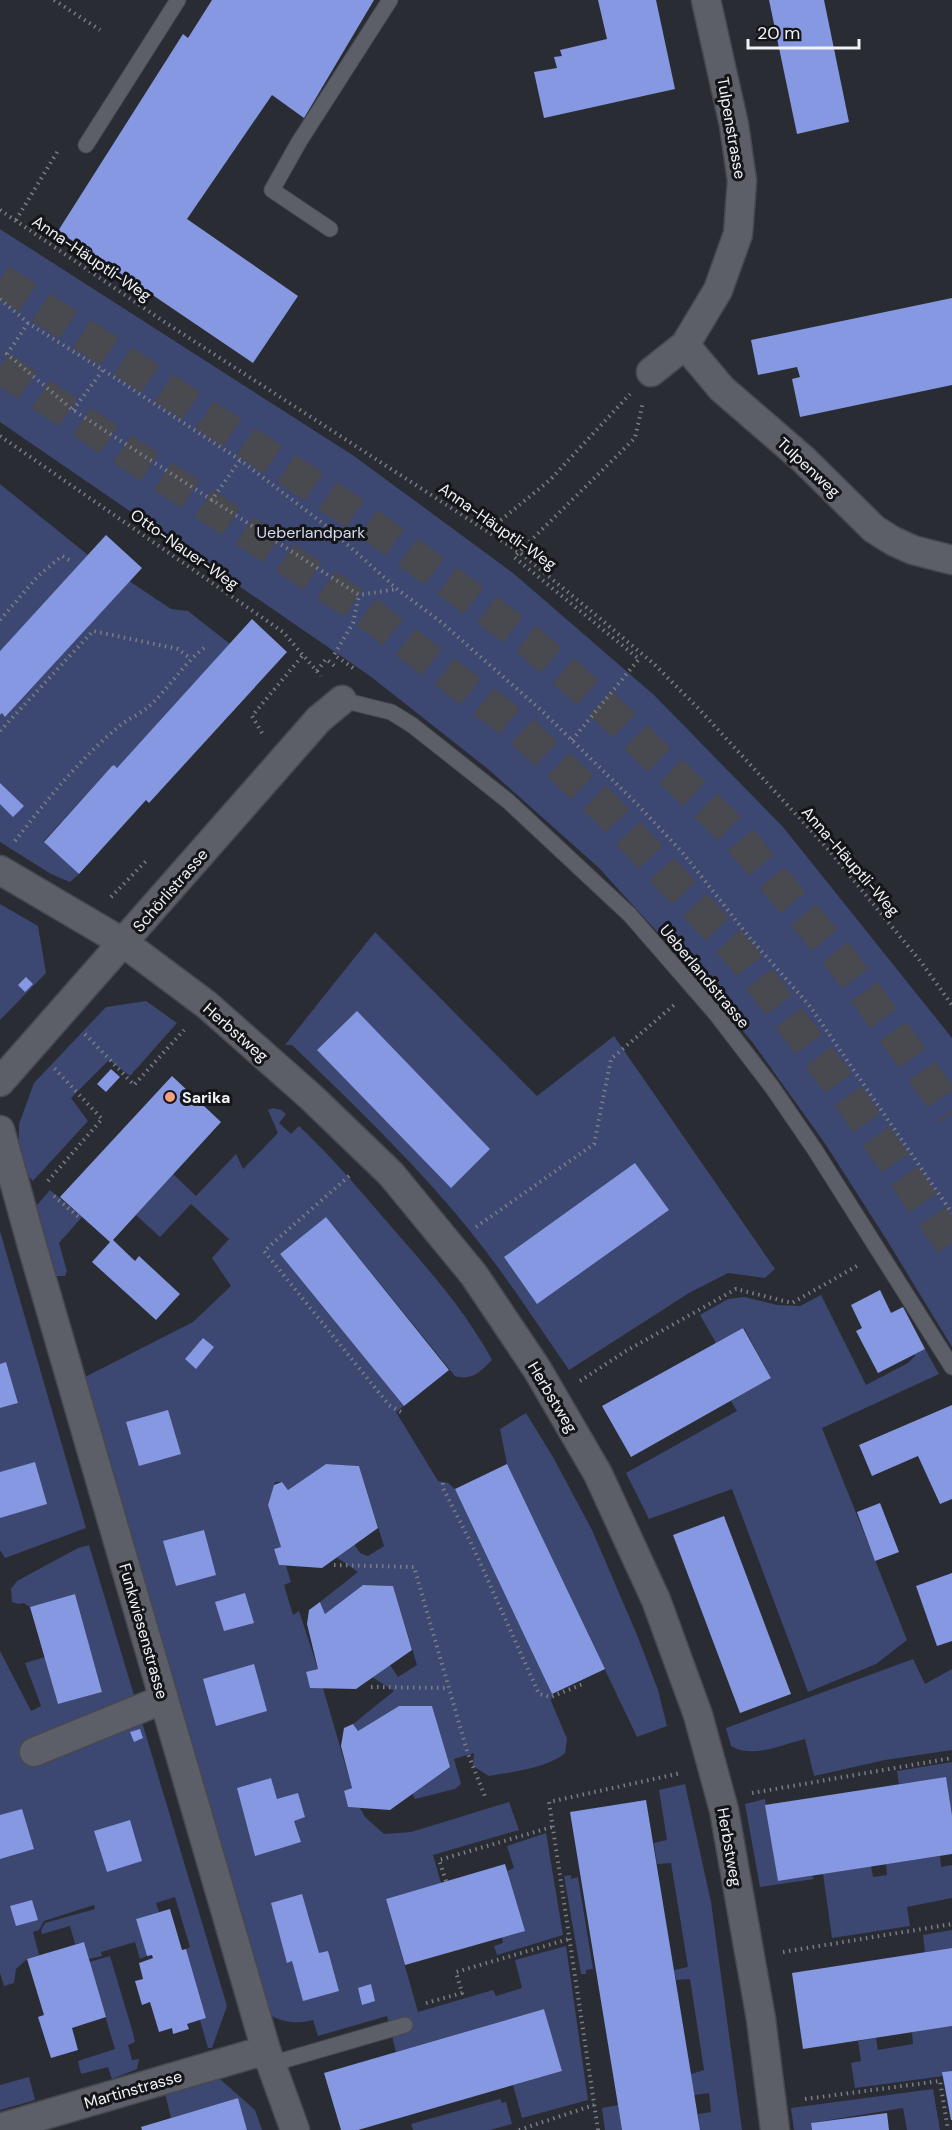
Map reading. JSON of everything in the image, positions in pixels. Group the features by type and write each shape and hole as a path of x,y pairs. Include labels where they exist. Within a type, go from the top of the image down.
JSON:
{"street":[{"name":"Tulpenstrasse","path":"651,372 685,345 718,290 738,234 742,181 734,125 706,0"},
{"name":"Tulpenweg","path":"685,345 722,390 803,459 874,529 913,550 952,560"},
{"name":"Schörlistrasse","path":"0,1082 319,719 342,700"},
{"name":"Herbstweg","path":"0,870 124,943 207,1005 311,1096 391,1174 474,1275 537,1369 598,1474 656,1600 698,1715 724,1810 761,2019 775,2130"},
{"name":"Funkwiesenstrasse","path":"0,1130 268,2057 295,2130"},
{"path":"34,1752 164,1699"},
{"name":"Martinstrasse","path":"0,2128 268,2057"}],"lane":[{"path":"86,145 178,0"},
{"path":"330,229 272,190 299,142 390,0"},
{"name":"Ueberlandstrasse","path":"342,700 391,712 455,758 508,801 630,915 716,1014 778,1096 815,1150 952,1367"},
{"path":"268,2057 405,2025"}],"path":[{"path":"54,0 100,30"},
{"name":"Anna-Häuptli-Weg","path":"0,210 304,414 412,481 519,552 654,664 698,708 827,848 921,962 952,1005"},
{"path":"0,299 28,323 240,460 328,528 398,589 441,622 542,711 682,852 750,938 809,1005 952,1213"},
{"path":"28,323 7,354 73,410 359,595 398,589"},
{"path":"73,410 103,370"},
{"path":"572,741 639,659 514,557 635,438 651,372"},
{"path":"496,524 550,480 651,372"},
{"name":"Otto-Nauer-Weg","path":"0,436 283,632 342,700"},
{"path":"211,501 240,460"},
{"path":"0,620 38,576 62,556 69,560"},
{"path":"358,671 334,655 353,623 359,595"},
{"path":"0,731 93,631 178,649 191,659"},
{"path":"15,842 48,798 75,769 118,727 148,707 191,659 204,648"},
{"path":"264,736 252,716 303,655"},
{"path":"316,671 326,659"},
{"path":"77,916 97,892 110,898 149,858"},
{"path":"450,1246 594,1144 610,1059 693,988"},
{"path":"79,1028 134,1086 207,1005"},
{"path":"43,1186 102,1119 48,1061"},
{"path":"354,1172 264,1251 389,1405 401,1412"},
{"path":"51,1193 81,1219"},
{"path":"552,1396 736,1289 792,1303 881,1253"},
{"path":"443,1483 443,1488 473,1547 539,1694 552,1697 585,1683"},
{"path":"334,1565 414,1567 468,1754 486,1798"},
{"path":"371,1687 449,1688"},
{"path":"741,1796 952,1758"},
{"path":"598,2130 549,1802 689,1771"},
{"path":"446,1881 440,1860 552,1827"},
{"path":"782,1952 952,1924"},
{"path":"426,2003 462,1993 456,1972 569,1939"},
{"path":"799,2100 940,2081 948,2130"},
{"path":"519,2130 594,2105"}],"green space":[{"name":"Ueberlandpark","path":"0,229 354,456 513,573 654,695 783,827 952,1038 952,1347 826,1145 753,1043 680,957 599,868 488,769 370,676 0,422"},
{"path":"0,484 88,555 0,651"},
{"path":"129,581 171,609 188,611 230,644 117,768 113,765 44,841 79,874 70,882 51,874 0,842 0,715 2,713 6,716"},
{"path":"0,904 38,926 46,973 0,1020"},
{"path":"375,932 537,1096 614,1036 775,1269 765,1278 728,1273 689,1293 569,1370 501,1272 445,1201 396,1147 292,1045 285,1045"},
{"path":"146,1001 177,1023 130,1076 109,1060 71,1098 88,1121 33,1181 29,1177 19,1145 19,1124 34,1083 106,1007"},
{"path":"273,1108 286,1114 279,1123 291,1134 299,1126 360,1190 447,1293 492,1360 480,1372 471,1376 455,1376 326,1217 280,1254 404,1406 396,1412 438,1481 448,1483 455,1489 552,1694 551,1701 567,1739 565,1753 540,1766 489,1776 473,1766 474,1753 454,1759 461,1784 455,1789 415,1799 412,1793 449,1767 432,1706 399,1706 358,1731 353,1724 394,1691 372,1677 390,1665 398,1677 417,1665 393,1586 363,1585 325,1614 320,1602 358,1572 336,1557 354,1544 360,1553 368,1556 384,1546 359,1466 326,1464 288,1490 282,1482 275,1482 268,1505 281,1547 274,1549 279,1565 286,1566 291,1582 284,1585 293,1615 299,1611 318,1669 306,1673 310,1688 323,1688 352,1788 344,1792 348,1807 360,1808 365,1817 384,1834 411,1832 509,1802 519,1830 433,1855 441,1883 386,1899 418,2012 493,1990 496,1996 522,1988 515,1960 566,1946 588,2100 522,2118 513,2085 562,2071 544,2009 396,2052 387,2016 318,2036 313,2020 291,2022 270,2015 85,1377 193,1322 231,1286 212,1258 229,1239 191,1204 160,1237 136,1215 173,1174 196,1196 236,1154 243,1169 278,1133 268,1110"},
{"path":"50,1190 82,1217 59,1243 67,1271 65,1276 56,1276 37,1209 37,1205"},
{"path":"0,1231 86,1528 5,1558 0,1550 0,1408 18,1403 6,1363 0,1364"},
{"path":"821,1295 866,1385 908,1363 915,1354 925,1349 939,1374 822,1428 907,1640 876,1664 808,1692 732,1489 649,1519 626,1473 737,1411 731,1401 771,1378 744,1328 716,1343 700,1315 728,1299 744,1297 777,1305 800,1306"},
{"path":"526,1413 553,1457 592,1530 637,1635 658,1690 667,1726 637,1737 507,1464 500,1429"},
{"path":"89,1545 227,2006 212,2048 208,2048 200,2020 206,2018 186,1949 190,1947 175,1897 156,1903 159,1912 136,1919 147,1956 140,1959 135,1942 101,1952 102,1956 89,1959 84,1942 75,1944 70,1926 42,1934 41,1930 45,1923 95,1909 94,1905 44,1921 39,1930 33,1932 39,1955 27,1959 16,1969 14,1983 4,1986 0,1973 0,1651 31,1711 41,1706 25,1663 45,1657 58,1704 102,1692 75,1594 30,1607 24,1603 12,1602 11,1589 17,1581 78,1548"},
{"path":"913,1659 925,1684 952,1669 952,1750 885,1760 814,1776 805,1739 758,1751 740,1750 731,1746 726,1728"},
{"path":"952,1762 952,1815 946,1778 899,1784 897,1771"},
{"path":"685,1784 711,1902 742,2130 700,2130 698,2114 711,2112 709,2093 694,2095 691,2074 704,2070 690,1979 676,1980 674,1970 688,1967 671,1863 657,1864 654,1843 667,1840 659,1790"},
{"path":"765,1799 778,1881 812,1876 814,1879 760,1887 745,1804"},
{"path":"546,1833 563,1935 497,1955 494,1946 503,1943 502,1938 520,1917 507,1871 514,1868 507,1846"},
{"path":"940,1856 941,1867 952,1865 952,1898 907,1907 910,1926 832,1938 823,1874 871,1866 873,1877 887,1875 886,1864"},
{"path":"571,1875 571,1879 578,1877 593,1969 586,1970 586,1974 581,1974 564,1876"},
{"path":"952,1930 952,1948 925,1952 923,1935"},
{"path":"110,1956 135,2042 128,2045 132,2060 139,2059 137,2069 112,2079 108,2067 81,2074 78,2061 115,2049 89,1962"},
{"path":"952,2026 952,2071 943,2072 943,2076 855,2088 851,2063 861,2061 858,2041 876,2038 878,2050 913,2044 912,2032"},
{"path":"29,2077 35,2100 0,2110 0,2085"},
{"path":"214,2078 220,2079 255,2110 262,2130 247,2130 238,2098 171,2118 165,2093"},
{"path":"933,2089 940,2130 907,2130 903,2108 811,2123 812,2130 794,2130 791,2108"},
{"path":"500,2099 502,2103 506,2102 512,2124 490,2130 413,2130 411,2124"},
{"path":"618,2105 622,2130 605,2130 602,2108"}],"building":[{"path":"212,0 374,0 304,118 272,95 187,219 298,296 253,363 58,231 183,34 188,38"},
{"path":"598,0 656,0 675,89 544,118 534,72 557,68 554,57 562,56 560,50 607,39"},
{"path":"769,0 824,0 849,122 797,134"},
{"path":"952,298 952,385 800,417 792,379 800,377 797,367 758,375 751,340"},
{"path":"106,535 142,568 5,717 2,713 0,715 0,651"},
{"path":"252,619 287,652 149,803 146,800 79,874 44,842 112,766 117,768"},
{"path":"0,783 24,806 13,817 0,804"},
{"path":"26,977 33,984 25,992 18,985"},
{"path":"357,1011 490,1149 451,1188 317,1050"},
{"path":"111,1069 120,1077 106,1092 97,1084"},
{"path":"172,1076 221,1122 113,1240 135,1261 139,1256 180,1294 156,1320 92,1262 110,1242 60,1197"},
{"path":"635,1163 669,1210 537,1304 504,1257"},
{"path":"326,1217 449,1370 404,1406 280,1254"},
{"path":"880,1290 891,1313 903,1307 925,1349 878,1373 856,1331 862,1328 851,1305"},
{"path":"743,1328 771,1378 631,1457 602,1406"},
{"path":"203,1338 214,1347 196,1369 185,1359"},
{"path":"6,1362 18,1403 0,1408 0,1364"},
{"path":"952,1405 952,1499 940,1504 918,1456 872,1476 859,1445"},
{"path":"168,1410 181,1454 139,1466 126,1422"},
{"path":"35,1462 47,1504 0,1518 0,1472"},
{"path":"326,1464 359,1466 378,1528 322,1568 279,1565 274,1549 281,1547 268,1505 274,1485 282,1482 288,1490"},
{"path":"507,1464 605,1669 552,1694 455,1489"},
{"path":"880,1503 899,1552 875,1561 857,1512"},
{"path":"724,1516 791,1694 740,1713 673,1535"},
{"path":"204,1530 216,1575 176,1586 163,1541"},
{"path":"952,1573 952,1641 937,1646 916,1586"},
{"path":"363,1585 393,1586 412,1650 356,1689 310,1688 306,1672 318,1669 307,1624 309,1610 320,1602 325,1614"},
{"path":"245,1593 254,1623 224,1631 215,1602"},
{"path":"75,1594 102,1692 58,1704 30,1607"},
{"path":"254,1664 267,1711 216,1726 203,1679"},
{"path":"399,1706 432,1706 450,1767 390,1810 348,1807 344,1791 352,1788 341,1746 344,1728 353,1724 358,1731"},
{"path":"140,1729 143,1738 134,1742 130,1732"},
{"path":"946,1777 952,1815 952,1854 778,1881 765,1805"},
{"path":"271,1778 277,1799 298,1793 305,1817 294,1821 301,1842 255,1856 237,1788"},
{"path":"646,1800 700,2130 622,2130 570,1812"},
{"path":"22,1809 34,1849 0,1859 0,1815"},
{"path":"130,1820 142,1861 107,1872 94,1831"},
{"path":"505,1864 525,1931 405,1965 386,1899"},
{"path":"302,1894 319,1953 328,1951 339,1991 303,2001 292,1961 287,1963 271,1903"},
{"path":"32,1900 38,1920 16,1926 10,1906"},
{"path":"170,1909 182,1950 186,1949 206,2018 187,2024 189,2029 173,2034 172,2028 159,2032 150,2002 142,2005 135,1981 143,1979 139,1963 153,1958 152,1955 147,1956 136,1919"},
{"path":"84,1942 106,2017 72,2028 78,2050 51,2058 38,2017 44,2015 27,1959"},
{"path":"952,1948 952,2026 803,2049 792,1973"},
{"path":"371,1984 375,2001 362,2005 358,1988"},
{"path":"544,2009 562,2071 358,2130 341,2130 324,2073"},
{"path":"952,2071 952,2120 951,2120 942,2072"},
{"path":"238,2098 247,2130 142,2130 141,2127"},
{"path":"887,2113 889,2130 812,2130 811,2123"}],"tunnel":[{"path":"0,280 357,515 528,640 609,711 736,835 840,958 952,1113"},
{"path":"0,367 365,611 516,726 606,809 742,956 846,1093 952,1244"}],"place":[{"name":"Sarika","path":"170,1097"}]}
